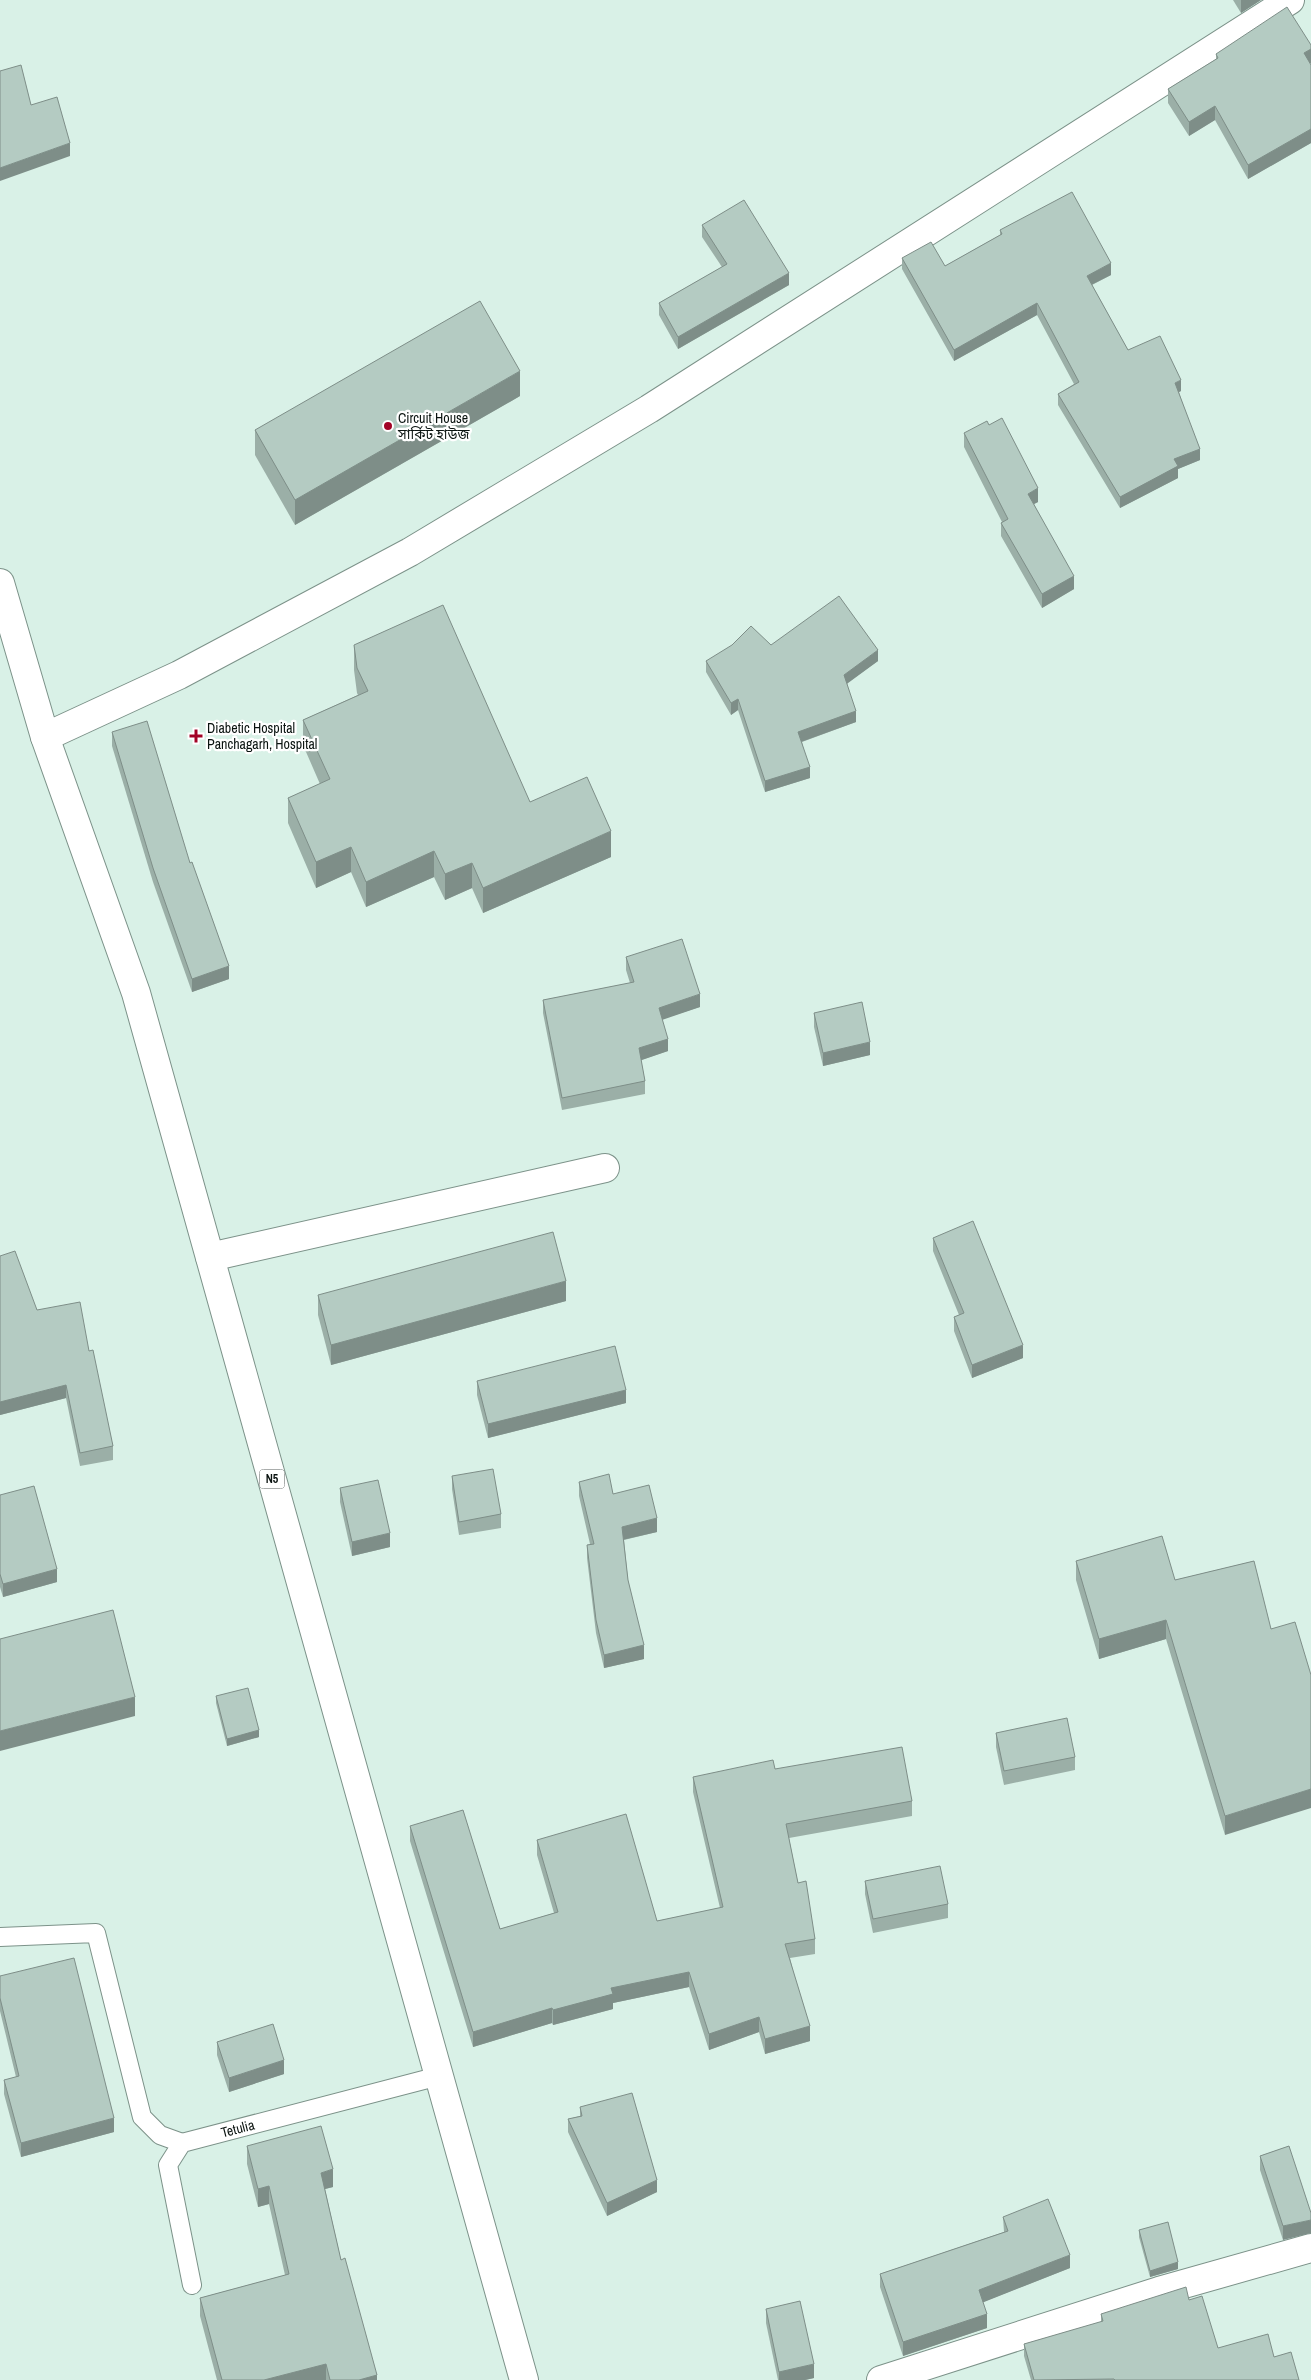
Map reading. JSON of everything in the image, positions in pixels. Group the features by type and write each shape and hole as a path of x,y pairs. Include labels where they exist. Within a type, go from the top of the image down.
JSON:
{"main road":[{"path":"45,737 179,674 410,552 649,409 1290,0"},
{"name":"N5","path":"0,583 45,737 136,994 524,2380"},
{"path":"210,1257 605,1168"},
{"path":"881,2380 1159,2290 1311,2248"}],"lane":[{"path":"0,1937 96,1933 142,2118 160,2135 182,2143 168,2165 192,2285"},
{"name":"Tetulia","path":"182,2143 439,2076"}],"building":[{"path":"1287,7 1311,45 1311,49 1304,53 1311,65 1311,129 1248,165 1215,106 1189,122 1168,89 1218,58 1216,54"},
{"path":"21,65 31,105 57,97 70,143 0,168 0,71"},
{"path":"1072,192 1111,263 1087,276 1128,350 1160,336 1181,380 1175,383 1200,449 1174,459 1178,466 1120,497 1058,394 1079,382 1037,303 954,350 902,258 931,242 945,266 1002,234 1000,230"},
{"path":"744,200 789,273 678,337 659,303 727,264 702,225"},
{"name":"Circuit House সার্কিট হাউজ","path":"480,301 520,371 295,500 255,430"},
{"path":"1002,418 1038,488 1028,494 1074,576 1042,594 1001,523 1008,519 964,433 987,421 989,425"},
{"path":"839,596 878,650 844,675 856,711 798,732 810,767 765,781 738,699 731,703 706,661 732,645 751,626 771,645"},
{"path":"443,605 530,802 587,777 611,831 483,888 472,863 445,874 434,851 366,882 351,847 316,862 288,798 330,779 303,720 368,691 357,668 354,645"},
{"path":"147,721 190,863 192,862 229,966 192,979 153,868 112,732"},
{"path":"682,939 700,994 659,1008 668,1039 639,1048 645,1081 562,1098 543,1000 634,982 626,957"},
{"path":"862,1002 870,1042 823,1053 814,1013"},
{"path":"973,1221 1023,1345 972,1365 954,1317 964,1313 933,1238"},
{"path":"553,1232 566,1281 331,1345 318,1295"},
{"path":"15,1251 37,1310 80,1302 89,1351 93,1350 113,1446 80,1453 66,1385 0,1402 0,1256"},
{"path":"615,1346 626,1390 488,1424 477,1381"},
{"path":"493,1469 501,1514 459,1522 452,1476"},
{"path":"609,1474 613,1494 649,1485 657,1518 622,1527 628,1580 644,1645 604,1655 596,1620 587,1545 594,1544 579,1482"},
{"path":"378,1480 390,1533 352,1542 340,1488"},
{"path":"34,1486 57,1569 3,1584 0,1574 0,1495"},
{"path":"1162,1536 1175,1580 1254,1561 1271,1629 1295,1622 1311,1675 1311,1789 1225,1816 1166,1620 1099,1639 1076,1561"},
{"path":"113,1610 135,1697 0,1731 0,1639"},
{"path":"248,1688 259,1730 227,1739 216,1696"},
{"path":"1067,1718 1075,1757 1004,1771 996,1733"},
{"path":"902,1747 912,1801 786,1824 798,1883 806,1881 815,1939 785,1944 810,2026 765,2039 759,2017 709,2034 689,1972 611,1988 613,1994 553,2010 552,2008 473,2032 410,1826 463,1810 500,1929 558,1912 537,1840 626,1814 657,1921 723,1907 693,1777 773,1760 775,1769"},
{"path":"940,1866 948,1904 873,1919 865,1881"},
{"path":"74,1958 114,2118 21,2143 4,2080 19,2076 0,1998 0,1976"},
{"path":"273,2024 284,2060 229,2078 217,2042"},
{"path":"632,2093 657,2180 607,2203 568,2119 582,2116 580,2107"},
{"path":"321,2126 333,2169 321,2173 341,2260 345,2258 377,2375 359,2380 330,2380 326,2364 264,2380 222,2380 200,2298 289,2274 269,2186 258,2189 247,2146"},
{"path":"1289,2146 1311,2213 1311,2220 1283,2226 1260,2156"},
{"path":"1048,2199 1070,2255 979,2290 987,2314 903,2342 880,2274 1008,2231 1003,2217"},
{"path":"1168,2222 1178,2262 1150,2271 1139,2230"},
{"path":"1186,2287 1189,2300 1202,2296 1218,2348 1268,2334 1274,2357 1291,2352 1299,2380 1034,2380 1024,2344 1103,2321 1101,2314"},
{"path":"800,2301 814,2364 779,2372 766,2309"}],"place":[{"name":"Circuit House সার্কিট হাউজ","path":"388,426"},
{"name":"Diabetic Hospital Panchagarh, Hospital","path":"196,736"}]}
